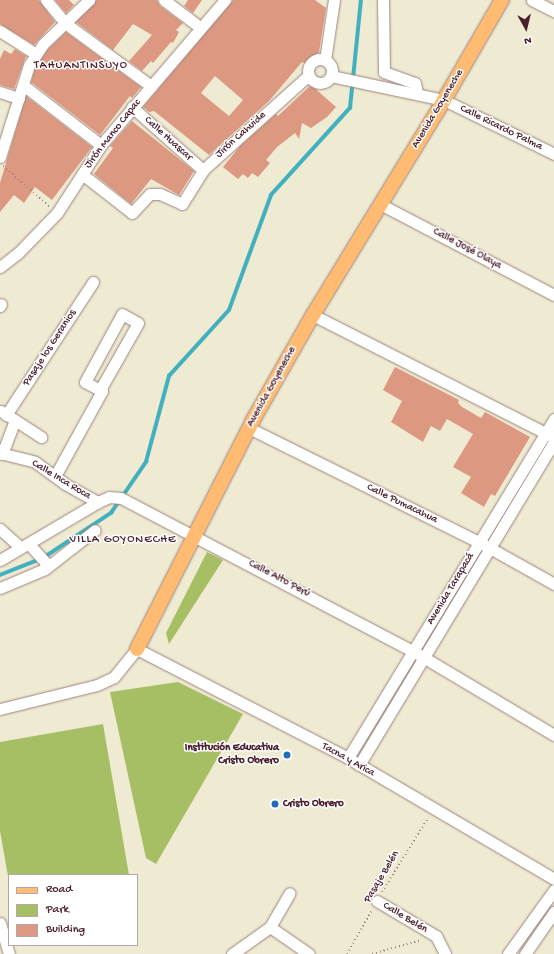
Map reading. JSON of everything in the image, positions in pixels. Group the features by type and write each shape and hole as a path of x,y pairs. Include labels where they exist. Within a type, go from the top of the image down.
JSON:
{"main road":[{"name":"Avenida Goyeneche","path":"137,649 249,428 313,315 444,100 502,0"}],"street":[{"path":"46,0 65,23 151,86"},
{"path":"0,157 28,65 36,54 65,23 89,0"},
{"path":"164,0 201,28"},
{"name":"Jirón Manco Capac","path":"0,267 18,252 57,213 101,145 225,0"},
{"path":"325,60 334,0"},
{"path":"384,0 384,72 416,83 417,93"},
{"path":"532,0 554,11"},
{"path":"0,31 36,54"},
{"path":"317,59 325,60 332,68 331,76 322,82 314,81 309,75 311,64 317,59"},
{"name":"Jirón Cahuide","path":"82,174 132,213 150,194 160,194 182,204 203,170 309,75"},
{"name":"Calle Ricardo Palma","path":"331,76 372,86 417,93 444,100 554,154"},
{"path":"23,85 101,145"},
{"path":"0,92 19,98"},
{"name":"Calle Huascar","path":"132,107 203,170"},
{"name":"Calle José Olaya","path":"380,204 554,295"},
{"name":"Pasaje los Geranios","path":"1,453 7,415 93,282"},
{"path":"55,476 102,391 100,390 138,323 122,314 85,382 100,390"},
{"path":"313,315 550,436"},
{"path":"7,415 41,437"},
{"name":"Avenida Tarapacá","path":"348,758 479,542 550,436 554,419"},
{"name":"Calle Pumacahua","path":"249,428 479,542 490,550 554,584"},
{"name":"Avenida Tarapacá","path":"359,765 554,442"},
{"name":"Calle Inca Roca","path":"1,453 35,462 64,484 98,502"},
{"name":"Calle Alto Perú","path":"0,560 98,502 109,497 121,498 133,502 196,534 413,651 554,735"},
{"path":"0,529 39,554 46,566"},
{"path":"0,588 46,566 95,530"},
{"name":"Avenida Goyeneche","path":"0,710 97,685 114,677 137,649"},
{"name":"Tacna y Arica","path":"137,649 348,758 433,810 554,880"},
{"path":"508,954 554,890"},
{"path":"232,954 270,927 290,893"},
{"name":"Calle Belén","path":"377,901 436,936 445,954"},
{"path":"525,954 554,912"},
{"path":"0,923 9,954"},
{"path":"270,927 308,954"}],"path":[{"path":"0,163 57,213"},
{"name":"Pasaje Belén","path":"347,954 377,901 433,810"},
{"path":"372,954 436,936"}],"green space":[{"path":"207,552 223,560 169,644 166,633"},
{"path":"178,682 243,714 156,864 146,858 110,692"},
{"path":"103,724 129,874 8,874 8,876 0,831 0,742"}],"building":[{"path":"0,0 39,0 55,22 34,45 0,24"},
{"path":"55,0 69,0 74,5 66,13"},
{"path":"96,0 157,0 160,6 183,23 176,30 179,32 173,43 171,42 153,63 151,61 142,71 129,61 152,35 133,24 113,50 76,22"},
{"path":"188,0 202,0 193,13 184,6"},
{"path":"233,0 315,0 326,8 319,52 306,64 302,62 269,101 209,155 154,111 149,112 143,107","holes":["215,76 243,100 229,116 201,93"]},
{"path":"66,32 141,87 132,98 130,96 100,135 31,82 35,68 48,49"},
{"path":"15,49 26,56 14,89 0,85 0,59 4,50 11,54"},
{"path":"311,85 336,107 327,117 311,128 302,123 299,139 295,133 277,147 266,160 270,163 258,177 252,173 248,178 243,174 238,179 223,167 241,145 276,114 278,116"},
{"path":"26,96 92,147 52,200 35,187 24,203 14,195 0,212 0,183"},
{"path":"132,121 194,171 179,195 151,179 131,204 94,174 113,148 110,146"},
{"path":"395,367 459,400 458,403 462,407 481,418 485,412 530,437 495,496 491,494 484,507 461,493 471,477 453,467 473,434 447,419 440,431 431,426 423,442 391,422 402,401 383,390"}],"waterway":[{"path":"0,575 43,558 111,513 146,462 169,376 229,310 271,195 350,108 361,0"}],"place":[{"name":"Institución Educativa Cristo Obrero","path":"287,755"},
{"name":"Cristo Obrero","path":"275,804"}],"district":[{"name":"TAHUANTINSUYO","path":"81,67"},
{"name":"VILLA GOYONECHE","path":"123,541"}]}
